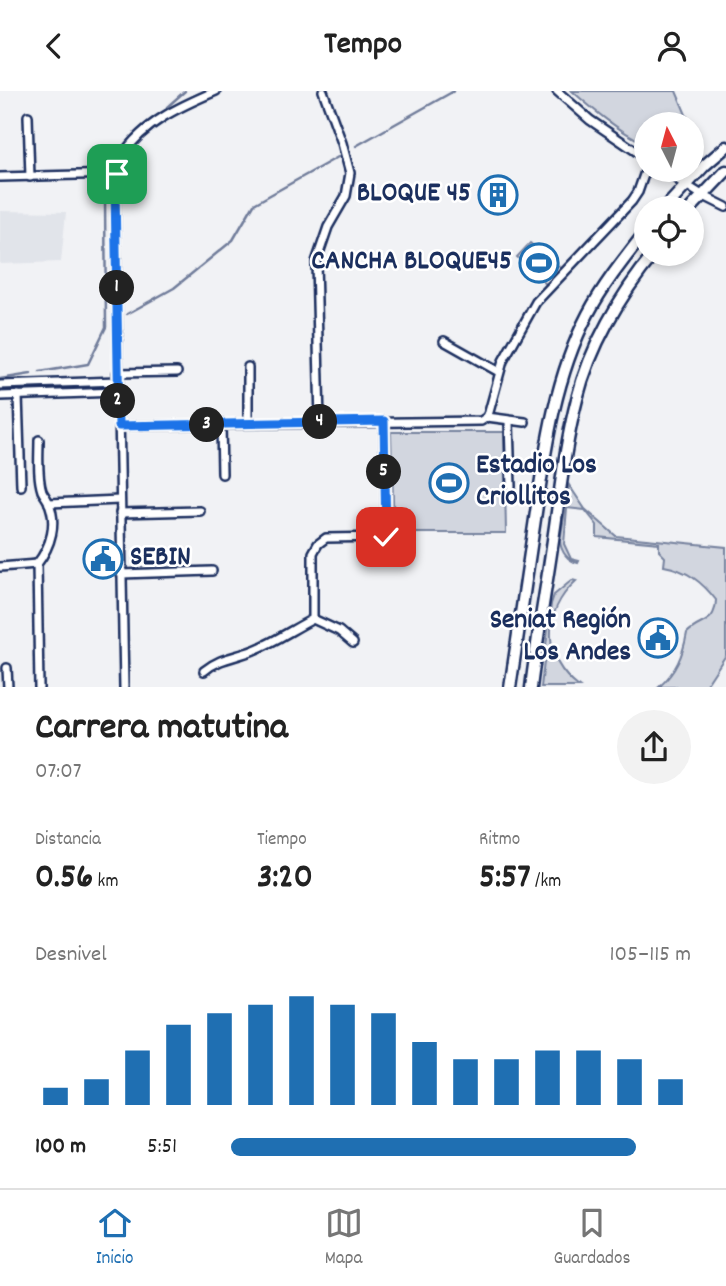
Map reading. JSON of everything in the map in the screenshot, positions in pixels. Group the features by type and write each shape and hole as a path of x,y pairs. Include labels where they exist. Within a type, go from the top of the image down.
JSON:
{"main road":[{"path":"675,196 726,147"},
{"path":"702,195 726,171"},
{"path":"510,687 545,450 559,393 588,314 634,246"},
{"path":"531,687 562,474 577,396 610,319 644,266"}],"street":[{"path":"124,687 115,188 117,174 121,157 136,139 159,119 216,91"},
{"path":"320,422 316,263 328,227 346,196 350,173 345,151 323,91"},
{"path":"557,91 590,120 634,150"},
{"path":"29,116 30,177"},
{"path":"0,177 117,174"},
{"path":"487,417 499,372 536,303 632,201 641,182"},
{"path":"680,182 726,207"},
{"path":"444,341 499,372"},
{"path":"248,367 248,424"},
{"path":"0,384 177,372"},
{"path":"0,396 118,392"},
{"path":"18,395 21,487"},
{"path":"119,426 475,421 487,417 525,422"},
{"path":"313,619 313,553 318,544 326,538 386,537 384,421"},
{"path":"509,422 511,487"},
{"path":"220,425 222,474"},
{"path":"39,440 42,491 49,503 53,526 49,547 37,564 39,687"},
{"path":"49,503 120,500"},
{"path":"120,513 200,511"},
{"path":"0,567 37,564"},
{"path":"121,574 212,571"},
{"path":"313,619 339,631 353,643"},
{"path":"204,671 227,657 238,656 274,641 313,619"},
{"path":"8,668 8,687"}],"shaded area":[{"path":"572,91 676,91 685,112 634,112 634,138"},
{"path":"0,211 66,212 61,262 0,264"},
{"name":"CANCHA BLOQUE45","path":"530,243 562,269 549,287 517,257"},
{"name":"Estadio Los Criollitos","path":"391,432 504,432 506,533 394,533"},
{"path":"569,485 585,509 616,536 726,547 726,655 705,687 659,687 678,663 687,633 710,618 716,600 693,578 680,570 664,566 665,557 659,551 659,543 597,537 597,525 585,510 567,508 564,544 571,559 579,561 574,562 568,558 560,541"},
{"path":"572,580 576,581 557,607 551,635 558,663 579,687 541,687 551,604 554,595"}],"waterway":[{"path":"167,107 185,91"},
{"path":"356,146 454,91"},
{"path":"127,314 174,288 233,240 254,204 338,157"},
{"path":"40,372 88,364 106,327 105,198 112,178"},
{"path":"0,379 31,374"}],"place":[{"name":"BLOQUE 45","path":"498,195"},
{"name":"CANCHA BLOQUE45","path":"539,263"},
{"name":"Estadio Los Criollitos","path":"449,483"},
{"name":"SEBIN","path":"103,559"},
{"name":"Seniat Región Los Andes","path":"658,638"}],"route":[{"path":"117,174 115,188 119,426 384,421 386,537"}]}
